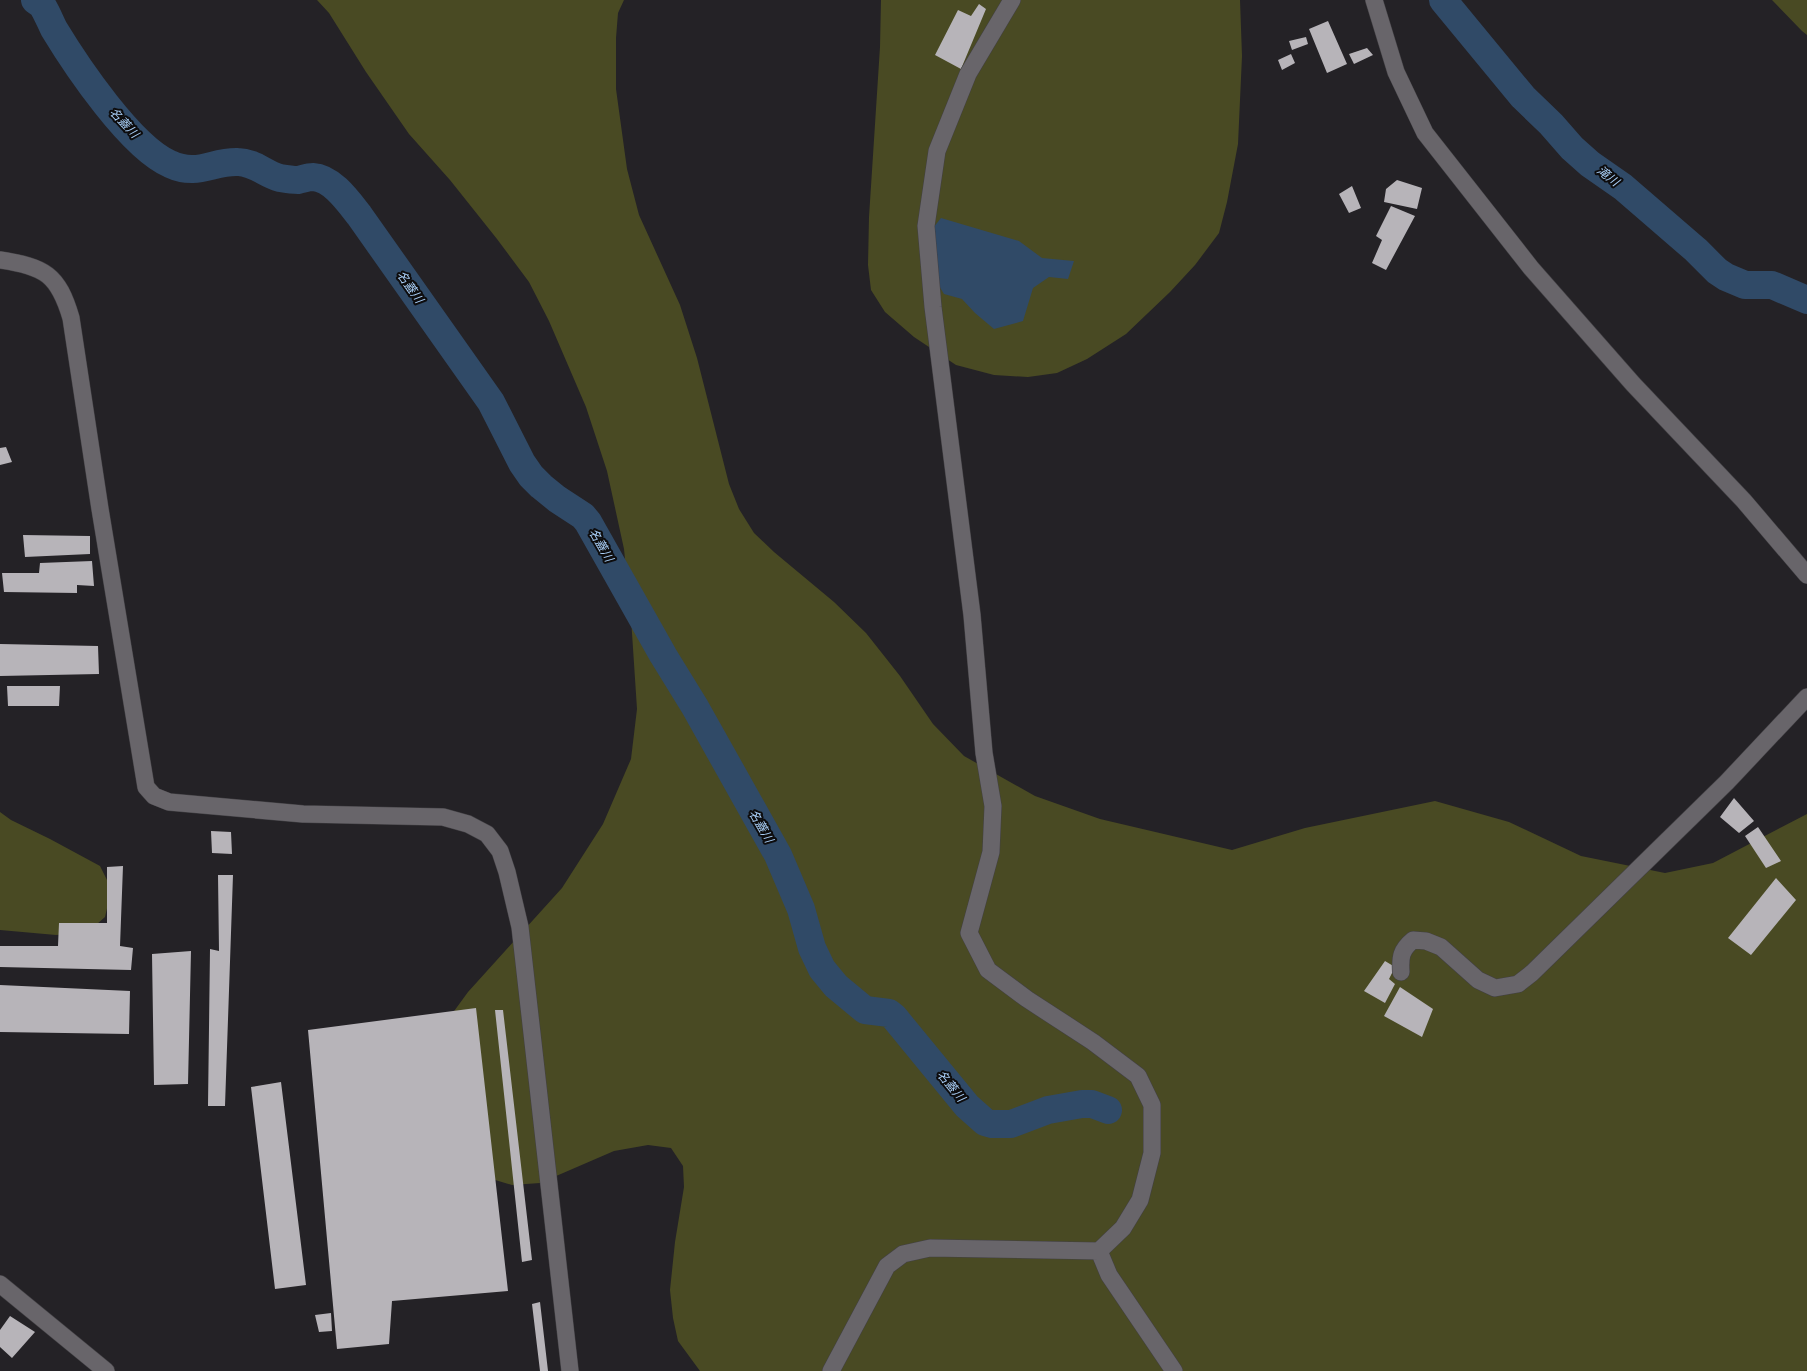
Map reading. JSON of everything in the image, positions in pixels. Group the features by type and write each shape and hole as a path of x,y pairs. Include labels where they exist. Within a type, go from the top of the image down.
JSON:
{"street":[{"path":"831,1371 887,1266 903,1254 930,1248 1099,1251 1123,1228 1140,1200 1152,1153 1152,1105 1138,1076 1093,1042 1027,999 988,970 969,934 991,852 993,806 984,753 972,615 934,306 926,226 937,151 968,74 1012,0"},
{"path":"1374,0 1396,72 1425,133 1531,268 1632,384 1744,501 1807,575"},
{"path":"0,260 37,268 55,281 65,296 71,318 146,787 154,796 169,802 303,814 443,817 468,824 487,834 500,852 507,872 520,927 570,1371"},
{"path":"1401,972 1400,957 1404,947 1413,940 1426,941 1441,947 1478,980 1496,988 1518,984 1538,967 1727,782 1807,698"},
{"path":"1099,1251 1109,1275 1174,1371"},
{"path":"0,1284 106,1371"}],"shaded area":[{"path":"317,0 624,0 618,13 616,38 616,89 627,169 639,215 680,305 697,358 729,484 739,509 754,533 774,552 834,602 866,633 900,676 933,724 964,756 1035,796 1100,819 1232,850 1305,828 1435,801 1509,822 1581,856 1665,873 1713,863 1807,814 1807,1371 700,1371 678,1341 673,1318 670,1290 675,1242 684,1187 683,1166 671,1148 648,1145 614,1151 540,1183 512,1185 469,1172 433,1040 468,992 562,888 603,824 631,759 637,709 631,618 624,549 607,471 586,407 549,321 529,282 450,180 409,134 366,72 329,13"},
{"path":"881,0 1240,0 1242,56 1238,144 1227,202 1219,233 1195,265 1170,292 1126,334 1087,359 1057,373 1028,377 994,375 956,365 914,337 885,312 871,290 868,265 869,217 880,47"},
{"path":"1772,0 1807,0 1807,35 1802,31"},
{"path":"0,812 11,820 100,866 109,884 109,900 105,917 88,932 56,935 0,930"}],"water":[{"path":"941,218 1019,241 1042,258 1074,261 1068,279 1049,277 1033,288 1023,321 994,329 975,313 962,299 944,294 938,284 933,228"}],"building":[{"path":"979,4 986,9 961,69 935,55 958,10 971,16"},
{"path":"1328,21 1347,64 1327,73 1309,29"},
{"path":"1306,37 1308,44 1292,50 1289,41"},
{"path":"1367,48 1373,55 1354,64 1349,54"},
{"path":"1291,54 1295,63 1282,70 1278,60"},
{"path":"1397,180 1422,188 1417,209 1384,202 1386,189"},
{"path":"1352,186 1361,208 1349,213 1339,194"},
{"path":"1391,206 1415,216 1386,270 1372,263 1382,240 1376,236"},
{"path":"6,447 12,462 0,465 0,448"},
{"path":"23,535 90,536 90,554 25,557"},
{"path":"92,561 94,586 77,585 77,593 4,592 2,573 39,573 40,563"},
{"path":"0,644 98,646 99,674 0,676"},
{"path":"7,686 60,686 59,706 8,706"},
{"path":"1734,798 1754,821 1739,833 1720,817"},
{"path":"1758,827 1781,861 1766,868 1745,836"},
{"path":"211,831 231,832 232,854 212,853"},
{"path":"123,866 120,946 133,948 131,970 0,967 0,946 58,946 59,923 107,923 107,867"},
{"path":"218,875 233,875 225,1106 208,1106 210,949 219,951"},
{"path":"1776,878 1796,900 1751,955 1728,938"},
{"path":"191,951 188,1084 154,1085 152,954"},
{"path":"1385,961 1395,967 1389,979 1395,984 1385,1003 1364,991"},
{"path":"0,985 130,991 129,1034 0,1032"},
{"path":"1400,987 1433,1009 1422,1037 1384,1016"},
{"path":"476,1008 508,1291 392,1301 389,1344 337,1349 308,1030"},
{"path":"495,1010 503,1010 532,1260 522,1262"},
{"path":"281,1082 306,1285 275,1289 251,1087"},
{"path":"540,1302 548,1371 540,1371 532,1304"},
{"path":"331,1313 332,1331 319,1332 315,1315"},
{"path":"10,1316 35,1332 12,1358 0,1347 0,1330"}],"waterway":[{"name":"名蓋川","path":"35,0 42,5 54,29 76,64 106,104 122,124 155,155 180,168 197,169 229,162 238,162 249,164 280,178 298,180 311,177 320,178 327,181 350,203 491,402 522,463 531,476 557,499 583,516 588,522 663,655 695,707 778,855 801,909 812,948 822,969 836,986 865,1010 889,1013 894,1017 967,1106 985,1122 992,1124 1011,1124 1048,1110 1082,1104 1092,1104 1108,1110"},
{"name":"滝川","path":"1443,0 1523,97 1551,124 1572,148 1590,164 1623,187 1696,250 1717,271 1726,277 1745,285 1772,285 1807,300"}]}
